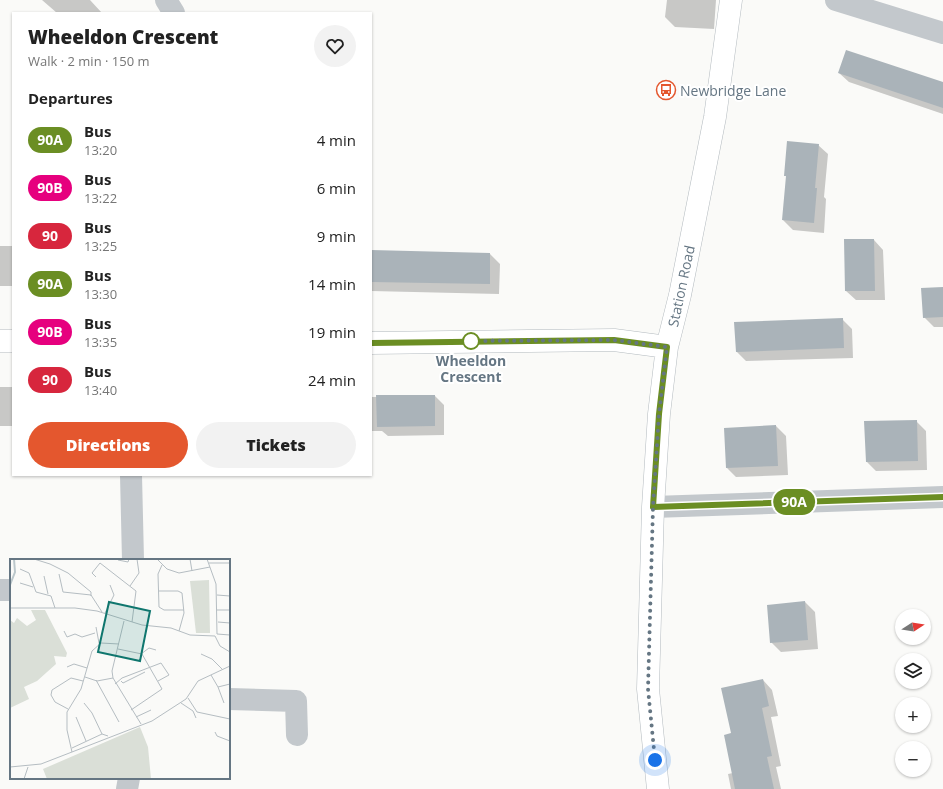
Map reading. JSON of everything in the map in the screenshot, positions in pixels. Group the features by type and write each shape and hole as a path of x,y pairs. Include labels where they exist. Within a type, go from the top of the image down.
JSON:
{"main road":[{"name":"Station Road","path":"658,789 648,689 653,507 659,414 667,347 680,295 716,117 730,0"},
{"path":"372,343 614,340 667,347"},
{"path":"0,341 12,341"}],"street":[{"path":"166,0 173,12"},
{"path":"836,0 943,33"},
{"path":"131,476 132,559"},
{"path":"653,507 943,497"},
{"path":"230,699 296,701 297,735"},
{"path":"127,789 129,779"}],"building":[{"path":"846,50 943,82 943,108 838,73"},
{"path":"787,141 819,144 815,188 817,188 814,223 782,220 786,176 784,176"},
{"path":"844,239 874,239 875,291 845,291"},
{"path":"372,250 490,253 490,284 372,282"},
{"path":"943,287 943,317 923,318 921,288"},
{"path":"843,318 844,348 736,352 734,322"},
{"path":"376,395 435,395 435,426 377,427"},
{"path":"917,420 918,461 866,462 864,421"},
{"path":"776,425 778,466 726,468 724,428"},
{"path":"805,601 808,640 770,643 767,605"},
{"path":"763,679 769,706 762,708 772,756 767,757 774,789 735,789 724,735 731,733 721,688"}],"bus line":[{"name":"90A","path":"372,343 614,340 667,347 659,414 653,507 943,497"}],"place":[{"name":"Newbridge Lane","path":"666,90"},
{"name":"Wheeldon Crescent","path":"471,341"}],"route":[{"path":"471,341 614,340 667,347 659,414 653,507 648,689 655,760"}]}
